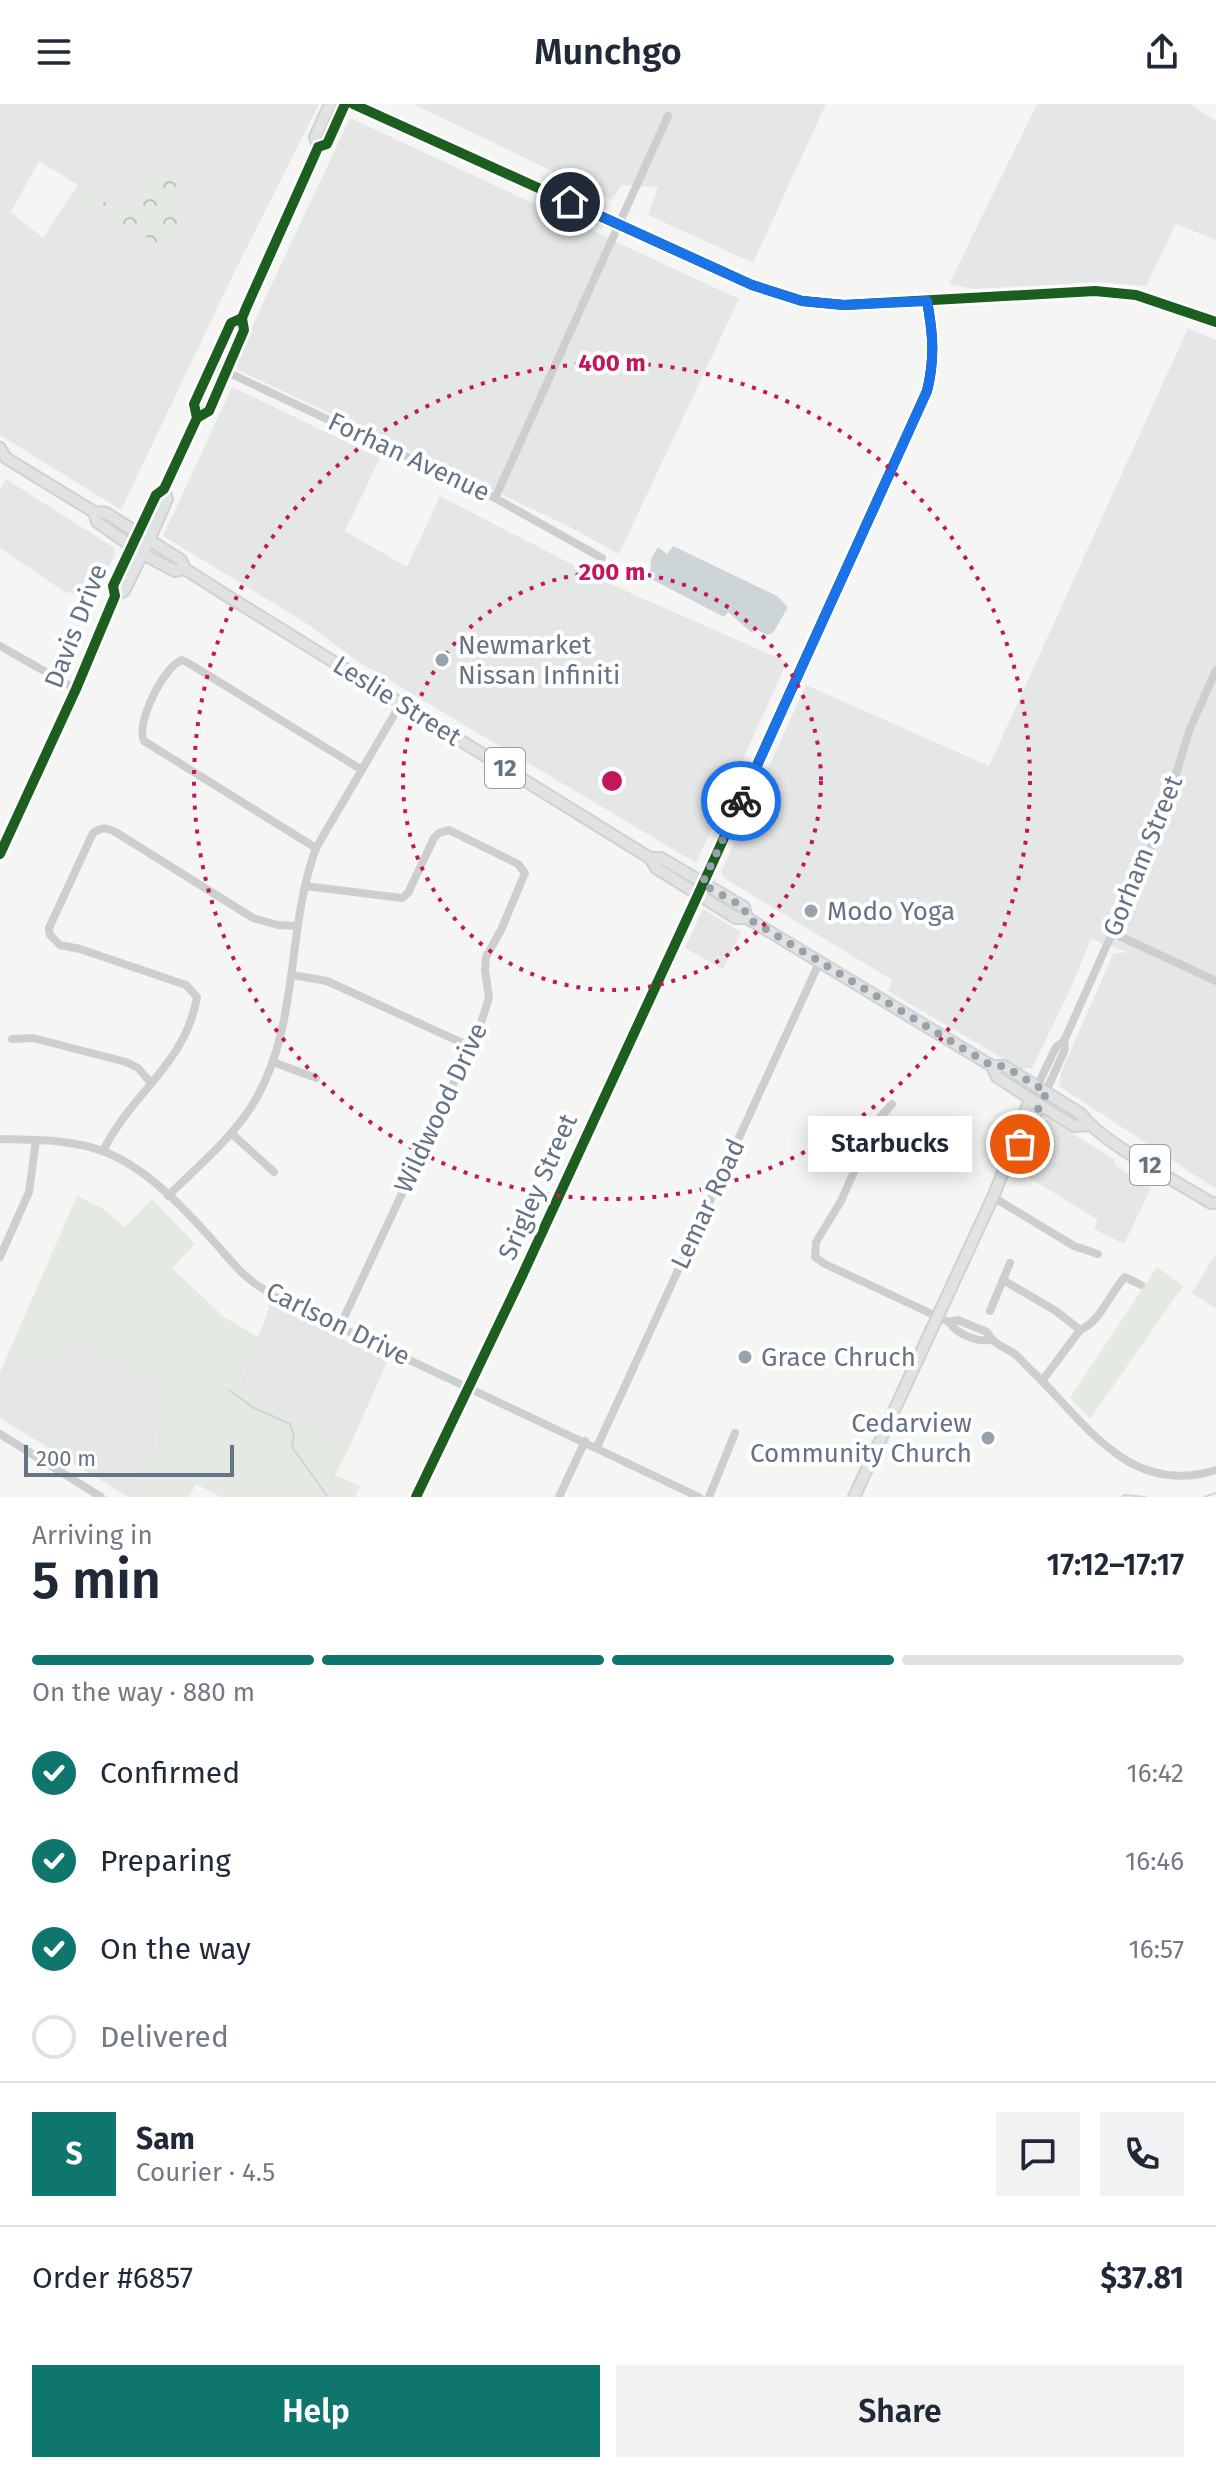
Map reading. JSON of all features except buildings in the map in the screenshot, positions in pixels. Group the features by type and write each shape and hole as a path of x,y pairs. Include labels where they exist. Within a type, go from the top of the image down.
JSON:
{"main road":[{"name":"Davis Drive","path":"0,854 5,831 76,689 115,596 113,586 131,546 156,495 164,489 197,418 209,411 227,372 244,330 242,318 318,147 315,137 330,104"},
{"name":"Davis Drive","path":"318,147 327,144 345,104"},
{"name":"Davis Drive","path":"197,418 194,404 231,323 242,318"},
{"name":"Leslie Street","path":"2,456 94,512 106,513 181,560 185,569 650,858 661,858 700,889 744,907 747,918 992,1066 1004,1066 1047,1092 1081,1114 1089,1125 1214,1206"},
{"name":"Davis Drive","path":"115,596 124,591 143,554 167,499 164,489"},
{"name":"Leslie Street","path":"94,512 97,522 143,554 175,571 185,569"},
{"name":"Leslie Street","path":"992,1066 997,1077 1074,1126 1089,1125"},
{"name":"Gorham Street","path":"854,1497 993,1197 1012,1150 1013,1136 1035,1102"}],"street":[{"path":"353,104 752,285 802,301 844,305 1095,291 1136,295 1216,322"},
{"path":"495,498 668,116"},
{"name":"Srigley Street","path":"416,1497 700,889 927,391 934,363 927,301"},
{"name":"Forhan Avenue","path":"212,365 495,498 602,558"},
{"path":"0,646 76,689"},
{"path":"316,848 144,741 140,733 142,721 169,667 182,660 190,664 362,770"},
{"name":"Gorham Street","path":"1035,1102 1036,1086 1056,1047 1064,1041 1161,824 1189,731 1216,670"},
{"path":"168,1196 231,1133 251,1107 273,1062 287,1005 305,886 316,848 401,703"},
{"path":"103,1151 125,1113 173,1059 185,1038 197,997 186,985 60,945 50,935 49,928 93,833 99,828 107,828 117,833 253,918 278,925 297,926"},
{"name":"Wildwood Drive","path":"305,886 402,898 408,893 434,838 446,830 456,831 523,868 525,873 486,957 489,998 479,1029 340,1326"},
{"path":"1113,933 1216,981"},
{"name":"Lemar Road","path":"597,1447 820,961"},
{"path":"292,975 327,981 469,1046"},
{"path":"12,1039 33,1038 126,1062 138,1068 151,1083"},
{"name":"Gorham Street","path":"1035,1102 1047,1092 1065,1049 1064,1041"},
{"path":"273,1062 316,1078"},
{"path":"892,1104 876,1122 841,1201 816,1242 815,1257 949,1322 955,1330 980,1341 991,1340 1017,1356 1103,1445 1140,1471 1165,1477 1202,1475 1216,1470"},
{"path":"231,1133 274,1172"},
{"name":"Carlson Drive","path":"0,1139 68,1143 103,1151 144,1174 254,1283 276,1297 699,1497"},
{"path":"0,1257 29,1192 36,1140"},
{"path":"993,1197 1074,1246 1098,1254"},
{"path":"990,1311 1010,1263"},
{"path":"1042,1381 1080,1330 1102,1311 1125,1277 1141,1285"},
{"path":"1003,1280 1056,1311 1080,1330"},
{"path":"709,1497 735,1433"},
{"path":"0,1434 101,1497"},
{"path":"559,1497 585,1441"}],"shaded area":[{"path":"0,104 319,104 121,510 0,435","holes":["39,161 78,185 43,238 11,212"]},
{"path":"413,104 826,104 753,263 648,215 658,187 621,185 612,200"},
{"path":"1037,104 1190,104 1216,121 1216,240 1176,224 1146,286 1100,282 973,289 949,284"},
{"path":"350,118 739,299 619,554 566,525 238,370 236,365 261,307"},
{"path":"1188,328 1216,340 1216,1189 1059,1086 1061,1073 1113,954 1127,952 1091,939 1032,1068 1021,1069 888,991 892,980 724,878 721,872 806,685 989,766"},
{"path":"232,387 380,458 345,531 407,567 440,496 610,584 787,662 696,863 357,661 303,621 163,536"},
{"path":"6,479 113,547 115,553 92,604 70,592 66,593 0,548 0,489"},
{"path":"673,546 777,596 788,607 773,633 767,635 756,629 752,633 728,612 724,617 653,580 651,559 658,547 667,554"},
{"path":"703,909 741,932 723,969 685,948"},
{"path":"1048,1119 1114,1159 1115,1165 1151,1188 1124,1244 1094,1229 1098,1220 1017,1170 1041,1122"},
{"path":"1216,1254 1216,1309 1192,1293"},
{"path":"268,1304 375,1354 389,1357 350,1446 246,1395 240,1384 269,1309"},
{"path":"75,1334 159,1384 153,1409 157,1451 133,1497 128,1497 0,1418 0,1372 11,1347 52,1370"}],"green space":[{"path":"153,172 177,184 164,207 186,220 170,250 76,199 81,189 130,215"},
{"path":"77,1196 102,1208 125,1227 152,1199 195,1244 172,1268 224,1317 258,1337 240,1384 246,1395 350,1446 335,1475 360,1486 355,1497 221,1497 196,1484 189,1497 133,1497 157,1451 153,1409 158,1384 75,1335 52,1370 11,1347"},
{"path":"1157,1267 1183,1286 1090,1419 1070,1398"}],"waterway":[{"path":"229,1390 254,1408 290,1424 294,1436 292,1447 328,1497"},
{"path":"1204,1497 1216,1493"},
{"path":"1122,1497 1145,1497"}],"cycle path":[{"path":"197,418 209,411 244,330 242,318 247,306 318,147 327,144 345,104"},
{"path":"353,104 752,285 802,301 844,305 1095,291 1136,295 1216,322"},
{"path":"416,1497 521,1278 927,391 932,346 927,301"},
{"path":"0,854 76,689 115,596 113,586 197,418 194,404 231,323 242,318"}],"way so far":[{"path":"741,801 702,884 744,907 747,918 992,1066 1004,1066 1047,1092 1020,1144"}],"place":[{"name":"Newmarket Nissan Infiniti","path":"442,660"},
{"name":"Modo Yoga","path":"811,911"},
{"name":"Starbucks","path":"1020,1144"},
{"name":"Grace Chruch","path":"745,1357"},
{"name":"Cedarview Community Church","path":"988,1438"}],"route":[{"path":"570,202 752,285 802,301 844,305 927,301 934,363 927,391 741,801"}]}
